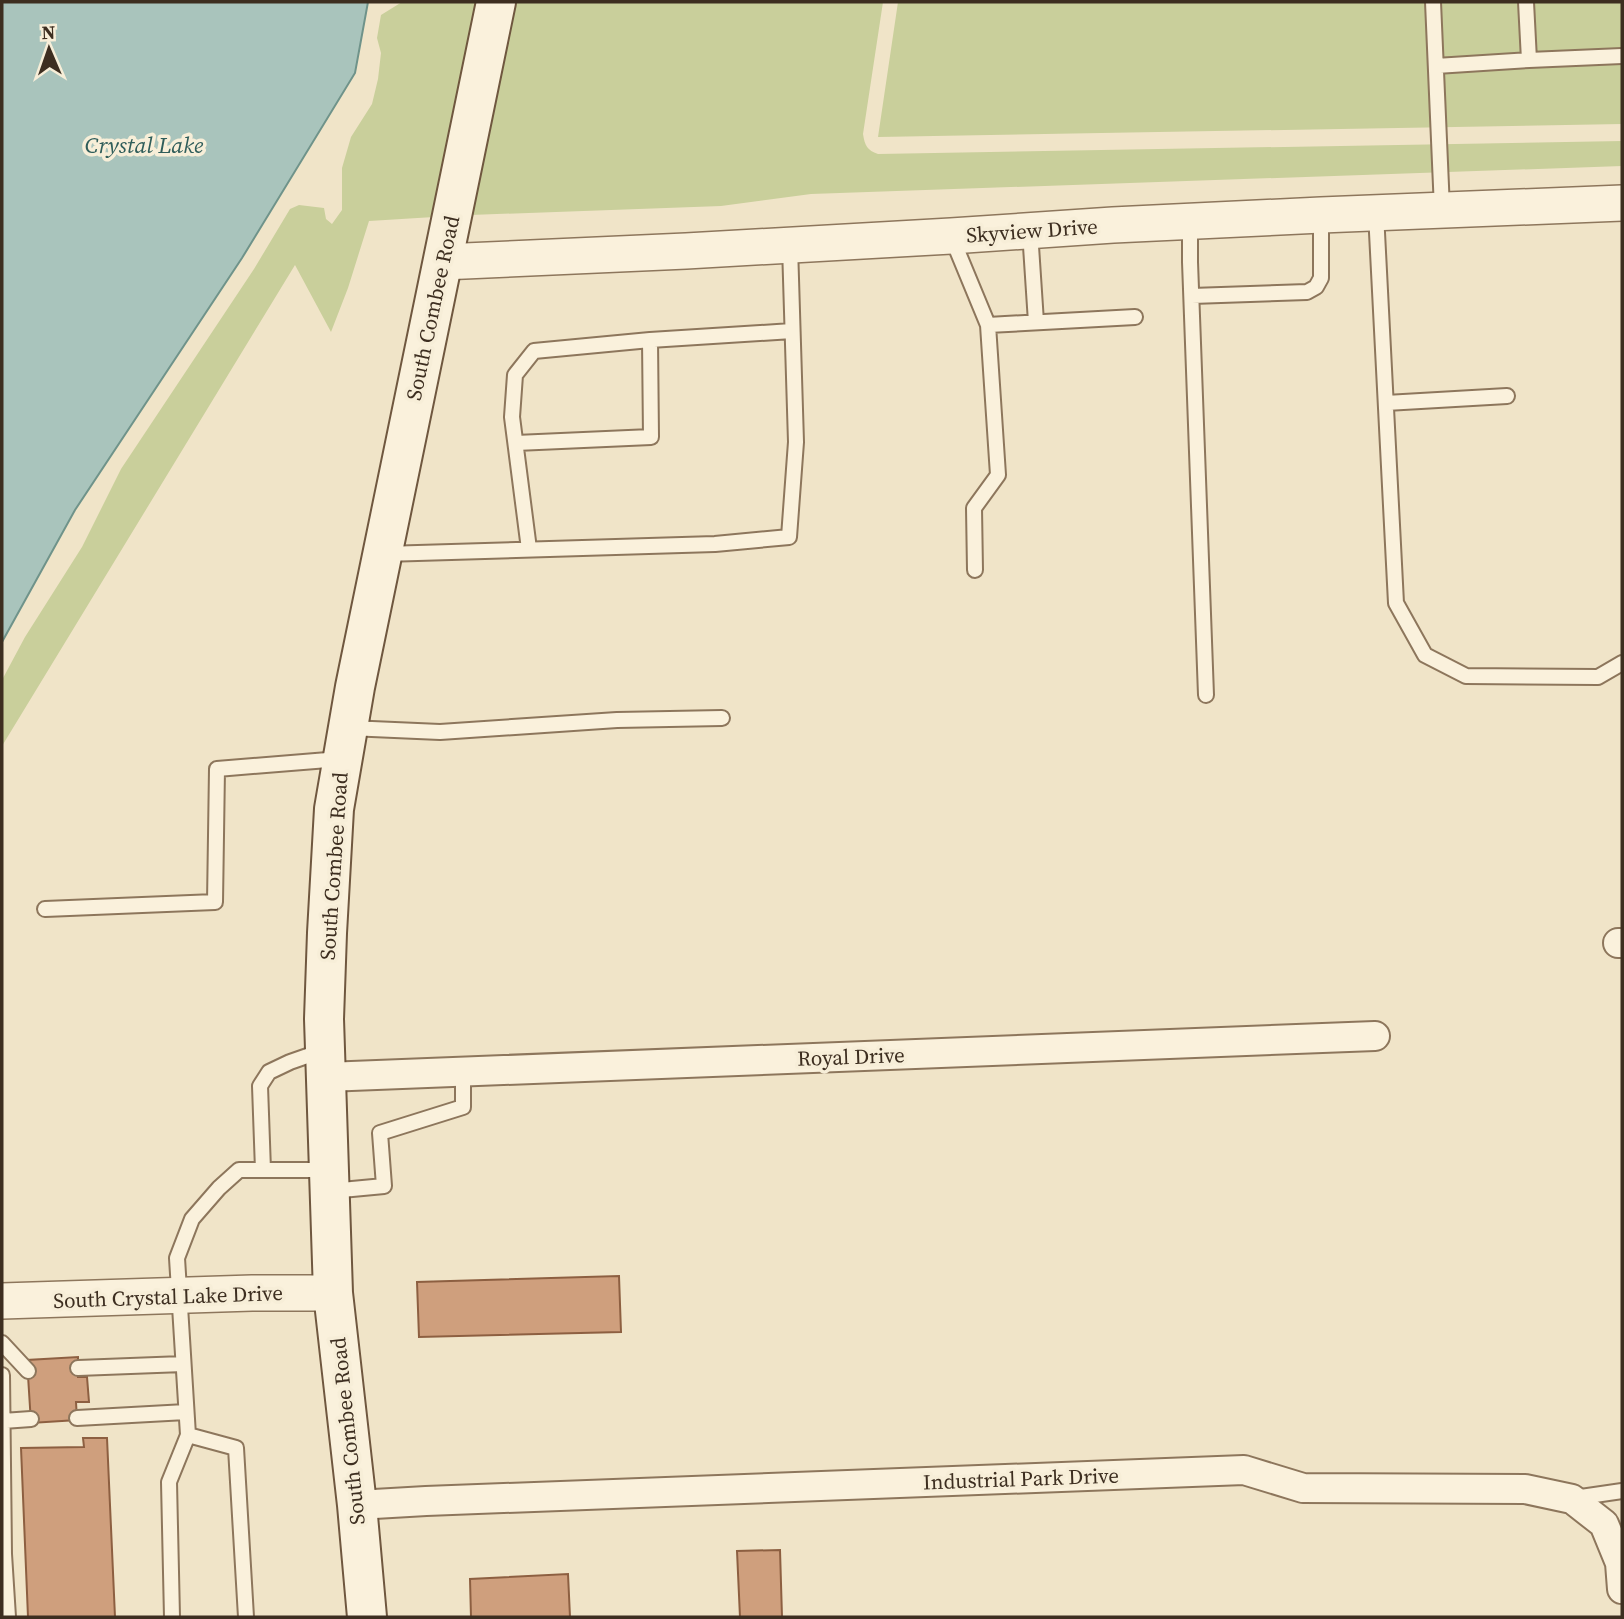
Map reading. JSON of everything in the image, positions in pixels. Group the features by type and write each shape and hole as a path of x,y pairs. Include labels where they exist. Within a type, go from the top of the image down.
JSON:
{"main road":[{"name":"South Combee Road","path":"367,1617 334,1293 324,1019 334,809 345,743 496,2"}],"street":[{"name":"Skyview Drive","path":"442,262 1190,221 1622,204"},
{"name":"Royal Drive","path":"326,1065 463,1072 1375,1036"},
{"name":"South Crystal Lake Drive","path":"2,1301 334,1293"},
{"name":"Industrial Park Drive","path":"357,1505 1244,1470 1303,1488 1525,1489 1572,1499 1604,1524 1620,1563 1622,1589"}],"lane":[{"path":"1433,2 1442,210"},
{"path":"1526,2 1529,60"},
{"path":"1436,66 1622,56"},
{"path":"1376,213 1396,603 1425,655 1466,676 1598,677 1622,663"},
{"path":"1192,296 1307,292 1316,287 1321,278 1321,215"},
{"path":"1190,221 1206,695"},
{"path":"1030,231 1037,322"},
{"path":"951,236 988,325 998,475 974,508 975,570"},
{"path":"383,554 715,544 789,537 796,442 790,245"},
{"path":"988,325 1135,317"},
{"path":"529,549 512,417 515,375 534,351 792,331"},
{"path":"516,443 652,438 650,340"},
{"path":"1386,403 1507,396"},
{"path":"45,909 215,902 217,769 345,743 440,732 617,720 722,718"},
{"path":"263,1170 260,1086 269,1072 310,1055 326,1065"},
{"path":"172,1617 169,1482 188,1435 177,1258 192,1219 239,1170 263,1170 384,1186 380,1133 463,1107 463,1072"},
{"path":"2,1343 28,1371"},
{"path":"78,1368 183,1364"},
{"path":"2,1375 4,1554 8,1617"},
{"path":"77,1418 186,1412"},
{"path":"3,1421 31,1419"},
{"path":"188,1435 236,1448 246,1617"},
{"path":"1572,1499 1622,1491"}],"green space":[{"path":"402,2 479,2 434,217 369,221 331,332 295,265 2,746 2,680 25,637 82,547 121,469 254,269 290,209 299,205 324,208 326,219 332,224 342,210 342,168 351,137 372,104 378,79 381,53 377,38 381,15"},
{"path":"514,2 883,2 863,134 867,147 878,154 1622,141 1622,166 811,194 721,206 470,215"},
{"path":"898,2 1622,2 1622,124 878,137"}],"water":[{"name":"Crystal Lake","path":"2,2 368,2 355,73 242,258 75,510 2,642"}],"building":[{"path":"619,1276 621,1332 419,1337 417,1282"},
{"path":"78,1357 78,1377 87,1377 89,1402 76,1402 77,1420 31,1423 27,1360"},
{"path":"83,1438 107,1438 115,1617 28,1617 21,1448 84,1447"},
{"path":"780,1550 782,1617 740,1617 737,1551"},
{"path":"568,1574 570,1617 471,1617 470,1579"}]}
